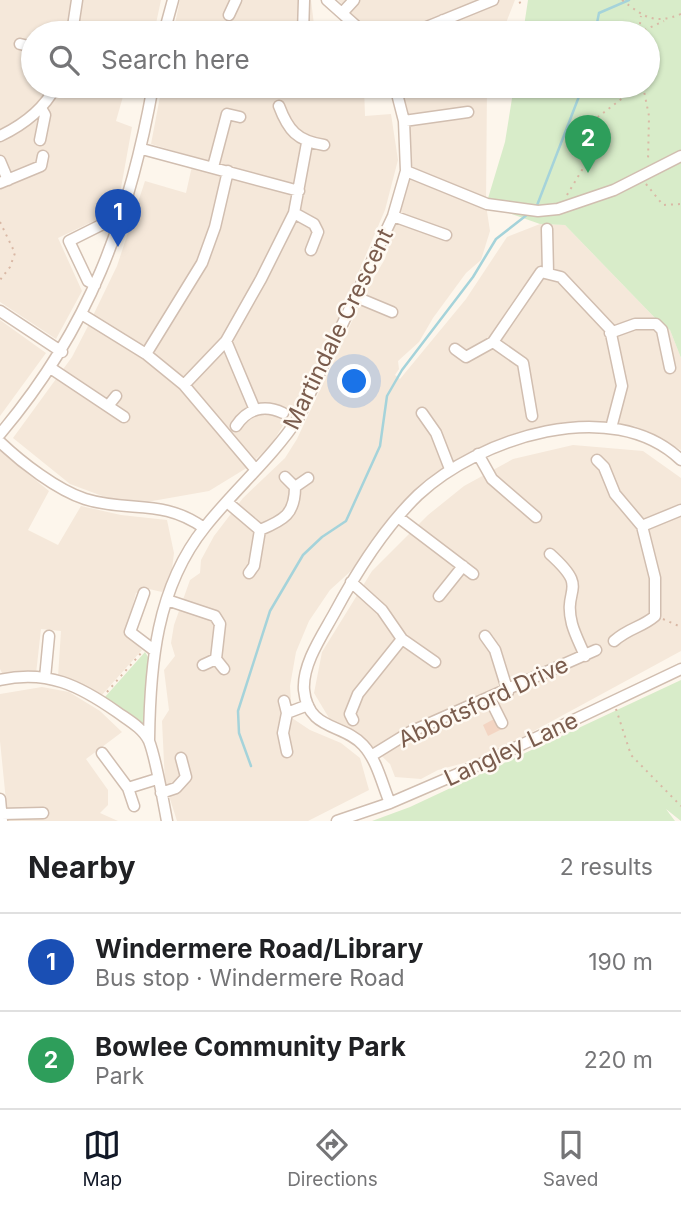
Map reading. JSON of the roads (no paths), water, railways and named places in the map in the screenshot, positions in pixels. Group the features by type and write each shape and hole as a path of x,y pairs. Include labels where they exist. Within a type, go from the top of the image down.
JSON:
{"street":[{"path":"74,21 77,0"},
{"path":"167,21 173,0"},
{"path":"229,15 236,0"},
{"path":"303,21 304,0"},
{"path":"327,0 352,21"},
{"path":"343,12 354,0"},
{"path":"443,20 494,0"},
{"path":"0,135 18,127 41,108 48,98"},
{"path":"0,434 52,369 83,315 119,223 142,149 151,98"},
{"name":"Martindale Crescent","path":"167,821 149,740 151,648 158,623 181,562 204,528 283,441 299,417 356,297 393,216 406,171 404,121 398,98"},
{"path":"279,106 288,131 307,142 324,145"},
{"path":"40,140 45,116 41,108"},
{"path":"404,121 468,112"},
{"path":"213,167 227,114 240,117"},
{"path":"184,385 226,341 293,213 307,142"},
{"path":"142,149 299,191"},
{"path":"0,161 4,181 41,166 43,156"},
{"path":"406,171 487,204 558,209 647,174 681,156"},
{"path":"146,354 202,262 215,227 228,171"},
{"path":"293,213 314,224 318,232 311,250"},
{"path":"393,216 430,235 446,235"},
{"path":"95,285 88,281 69,241 105,223 119,223"},
{"path":"547,229 548,273"},
{"path":"455,349 466,357 493,342 541,272 561,277 610,333 622,386 611,428"},
{"path":"356,297 374,310 392,312"},
{"path":"0,311 62,352"},
{"path":"83,315 146,354 184,385 256,470"},
{"path":"610,333 635,324 656,324 662,330 670,368"},
{"path":"226,341 246,383 255,410"},
{"path":"493,342 523,363 532,416"},
{"path":"52,369 124,416"},
{"path":"108,406 116,396"},
{"path":"236,426 243,416 255,410 272,408 283,413"},
{"path":"422,413 436,433 450,469"},
{"path":"390,803 371,756 361,743 326,726 308,705 304,680 309,664 351,582 398,517 418,495 450,469 478,454 571,426 611,428 643,437 680,457"},
{"path":"0,442 34,471 82,498 116,506 157,508 184,513 204,528"},
{"path":"478,454 492,480 536,517"},
{"path":"597,460 604,467 615,494 642,526 655,578 655,616 645,625 628,628 614,641"},
{"path":"285,477 295,487"},
{"path":"260,530 282,520 291,512 295,487 309,478"},
{"path":"226,502 260,530"},
{"path":"642,526 681,510"},
{"path":"398,517 473,574"},
{"path":"248,573 256,553 260,530"},
{"path":"550,554 570,572 574,581 571,622 585,656"},
{"path":"439,596 463,566"},
{"path":"351,582 382,610 402,639 435,662"},
{"path":"144,593 130,632 151,648"},
{"path":"167,600 215,616 220,624 216,659 224,669"},
{"path":"45,678 49,636"},
{"path":"485,636 495,650 508,692"},
{"path":"354,720 350,714 358,694 402,639"},
{"name":"Abbotsford Drive","path":"371,756 410,732 508,692 596,650"},
{"path":"204,665 216,659"},
{"name":"Langley Lane","path":"337,821 390,803 681,669"},
{"path":"0,680 45,678 68,684 100,699 135,724 149,740"},
{"path":"490,699 502,723"},
{"path":"284,701 287,713 286,729 283,733 287,752"},
{"path":"287,713 308,705"},
{"path":"102,753 128,788 134,806"},
{"path":"161,793 176,788 186,777 181,758"},
{"path":"128,788 157,779"},
{"path":"0,799 1,817 43,813"}],"waterway":[{"path":"597,21 599,13 629,0"},
{"path":"536,208 578,98"},
{"path":"251,766 239,733 238,711 270,611 303,555 322,537 346,521 380,446 387,396 402,370 473,277 496,239 528,214"}],"place":[{"name":"Bowlee Community Park","path":"588,173"},
{"name":"Windermere Road/Library","path":"118,247"}]}
